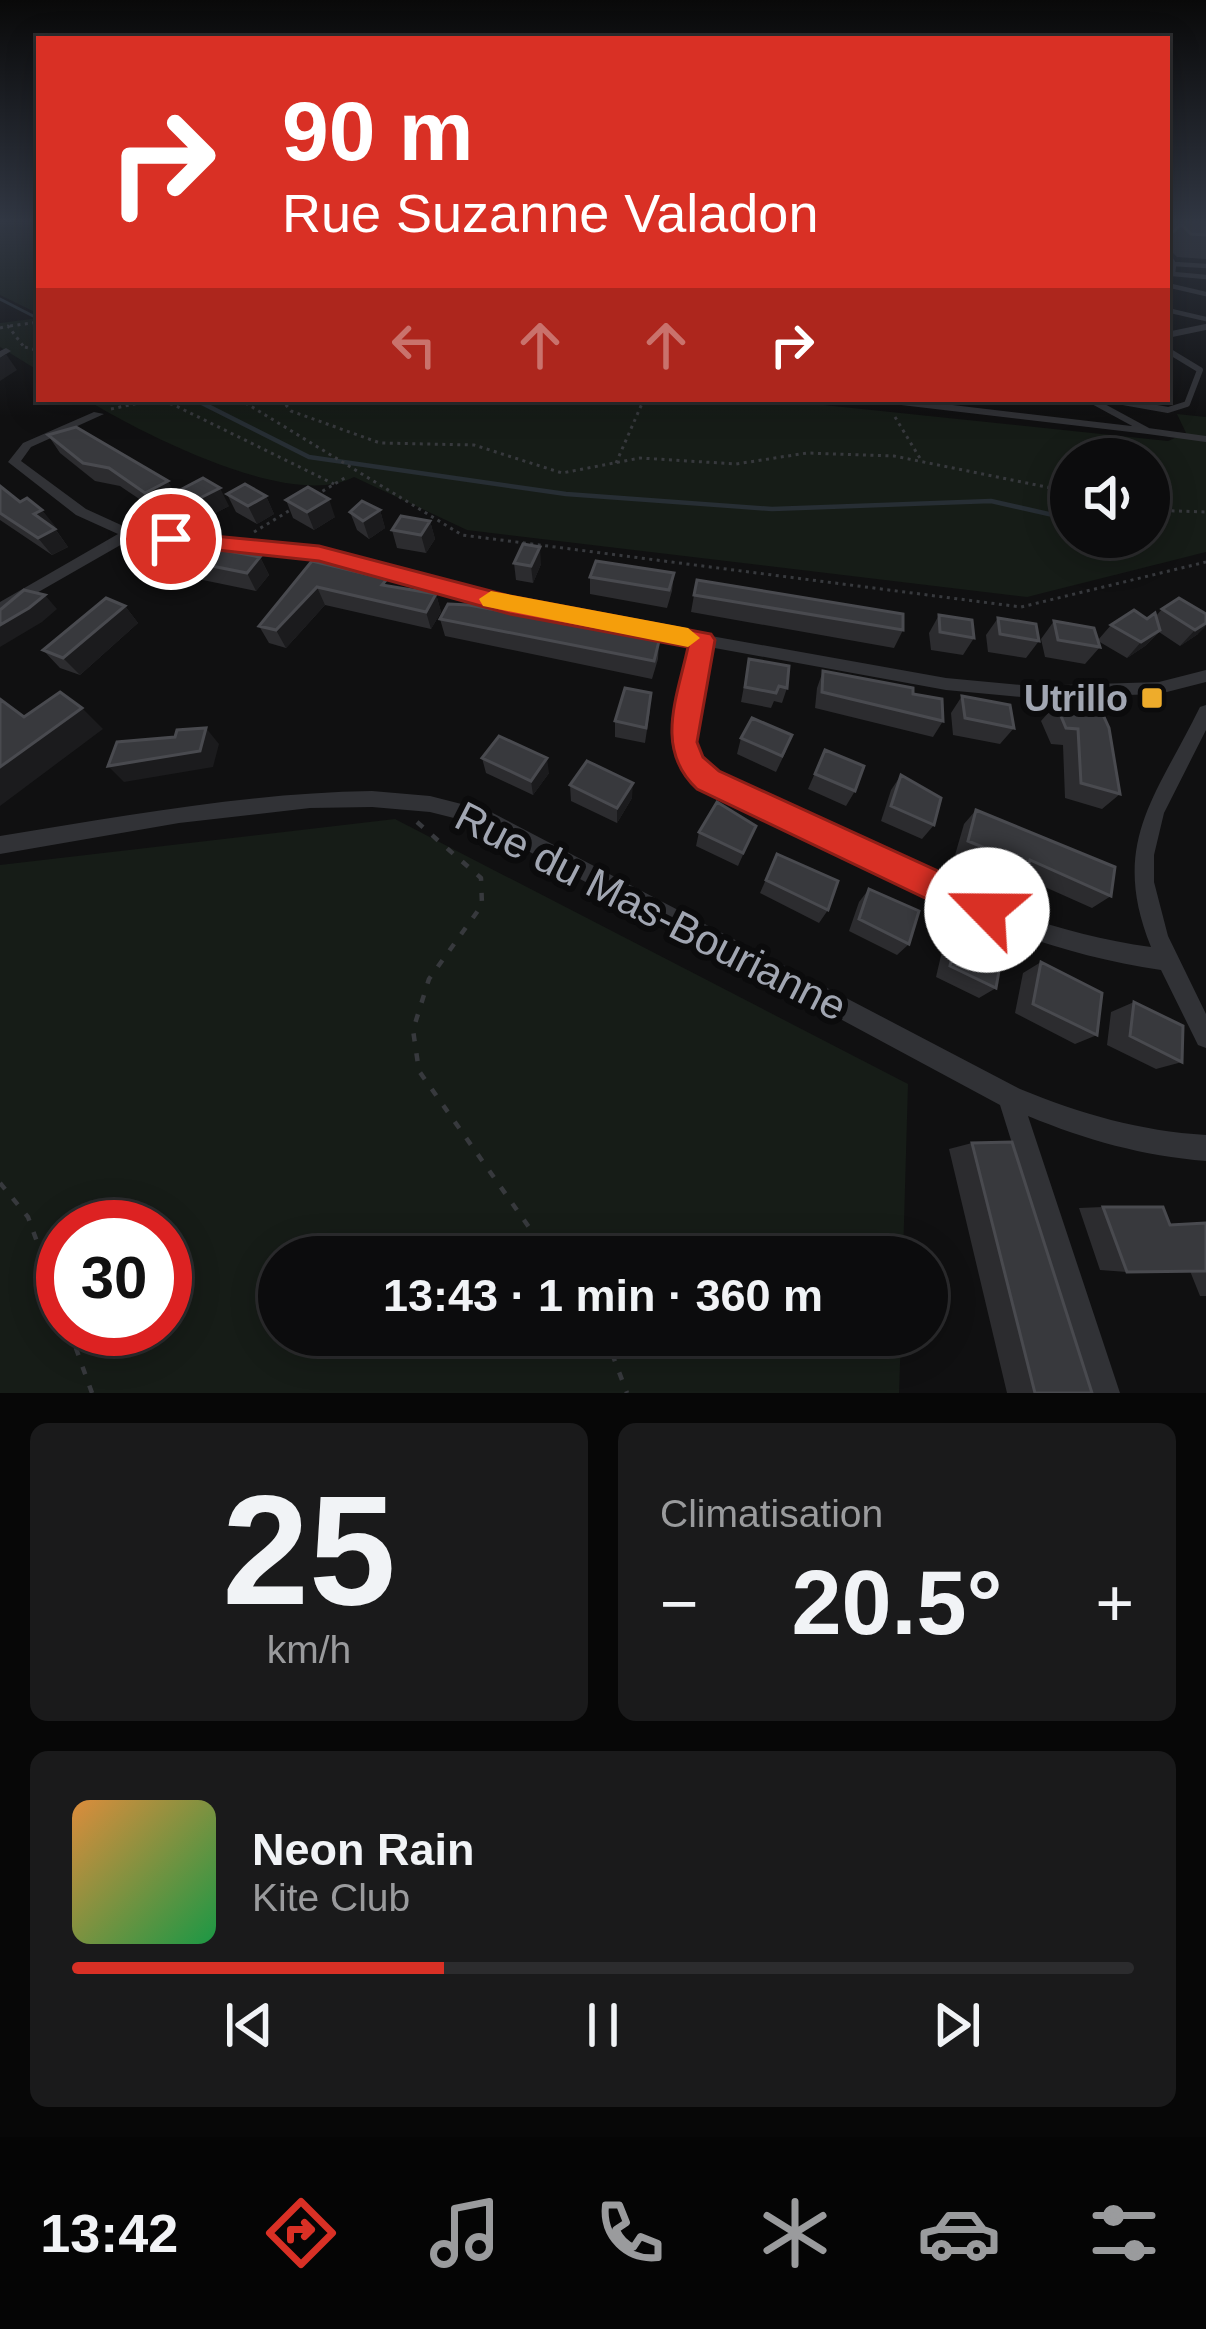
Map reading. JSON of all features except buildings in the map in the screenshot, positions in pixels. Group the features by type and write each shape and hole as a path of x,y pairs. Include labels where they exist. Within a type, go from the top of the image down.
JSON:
{"street":[{"path":"98,414 27,445 14,462 81,512 129,535 319,554 510,605 946,684 1032,692 1159,688 1206,676"},
{"path":"0,609 129,535"},
{"path":"702,640 683,742 691,764 708,780 1025,927 1101,952 1166,960"},
{"path":"1206,712 1148,829 1144,886 1166,960 1206,1037"},
{"name":"Rue du Mas-Bourianne","path":"0,844 331,797 407,799 482,817 1009,1096 1153,1147 1206,1148"},
{"path":"1009,1096 1105,1393"}],"lane":[{"path":"1171,286 1206,294"},
{"path":"1170,311 1206,323"},
{"path":"1170,334 1206,323"},
{"path":"1123,402 1168,410 1187,404 1203,367 1170,351"},
{"path":"919,402 1206,439"},
{"path":"1072,422 1089,402"},
{"path":"1092,402 1148,431"}],"path":[{"path":"0,328 36,322"},
{"path":"8,326 24,347"},
{"path":"3,353 24,347 36,349"},
{"path":"114,402 119,406"},
{"path":"98,414 142,402"},
{"path":"153,402 174,406 282,463 334,484"},
{"path":"173,402 174,406"},
{"path":"244,402 463,535 1021,607 1206,562"},
{"path":"284,402 292,411 380,443 474,445 562,473 640,458 736,464 807,453 922,461 1050,488"},
{"path":"616,463 643,402"},
{"path":"882,402 922,461"},
{"path":"314,496 349,476"},
{"path":"232,545 293,508"},
{"path":"1170,511 1206,512"},
{"path":"407,799 417,822 481,878 472,922 430,979 413,1030 419,1071 535,1236"},
{"path":"0,1183 28,1217 36,1239"},
{"path":"79,1356 92,1393"},
{"path":"613,1356 627,1393"}],"shaded area":[{"path":"0,286 36,286 36,313 0,295"},
{"path":"36,318 36,369 0,347 0,323"},
{"path":"90,402 795,402 1139,438 1050,438 1050,558 1170,558 1170,440 1186,433 1177,414 1206,417 1206,552 1027,597 467,530 354,477 327,485 294,484 218,464"},
{"path":"395,819 908,1084 904,1236 258,1236 258,1356 900,1356 899,1393 0,1393 0,865"}],"waterway":[{"path":"0,299 36,317"},
{"path":"200,402 309,457 566,494 772,509 991,501 1050,514"}],"slow traffic":[{"path":"491,599 688,638"}],"place":[{"name":"Utrillo","path":"1152,698"}],"route":[{"path":"171,539 319,554 510,605 702,640 683,742 691,764 708,780 987,910"}]}
